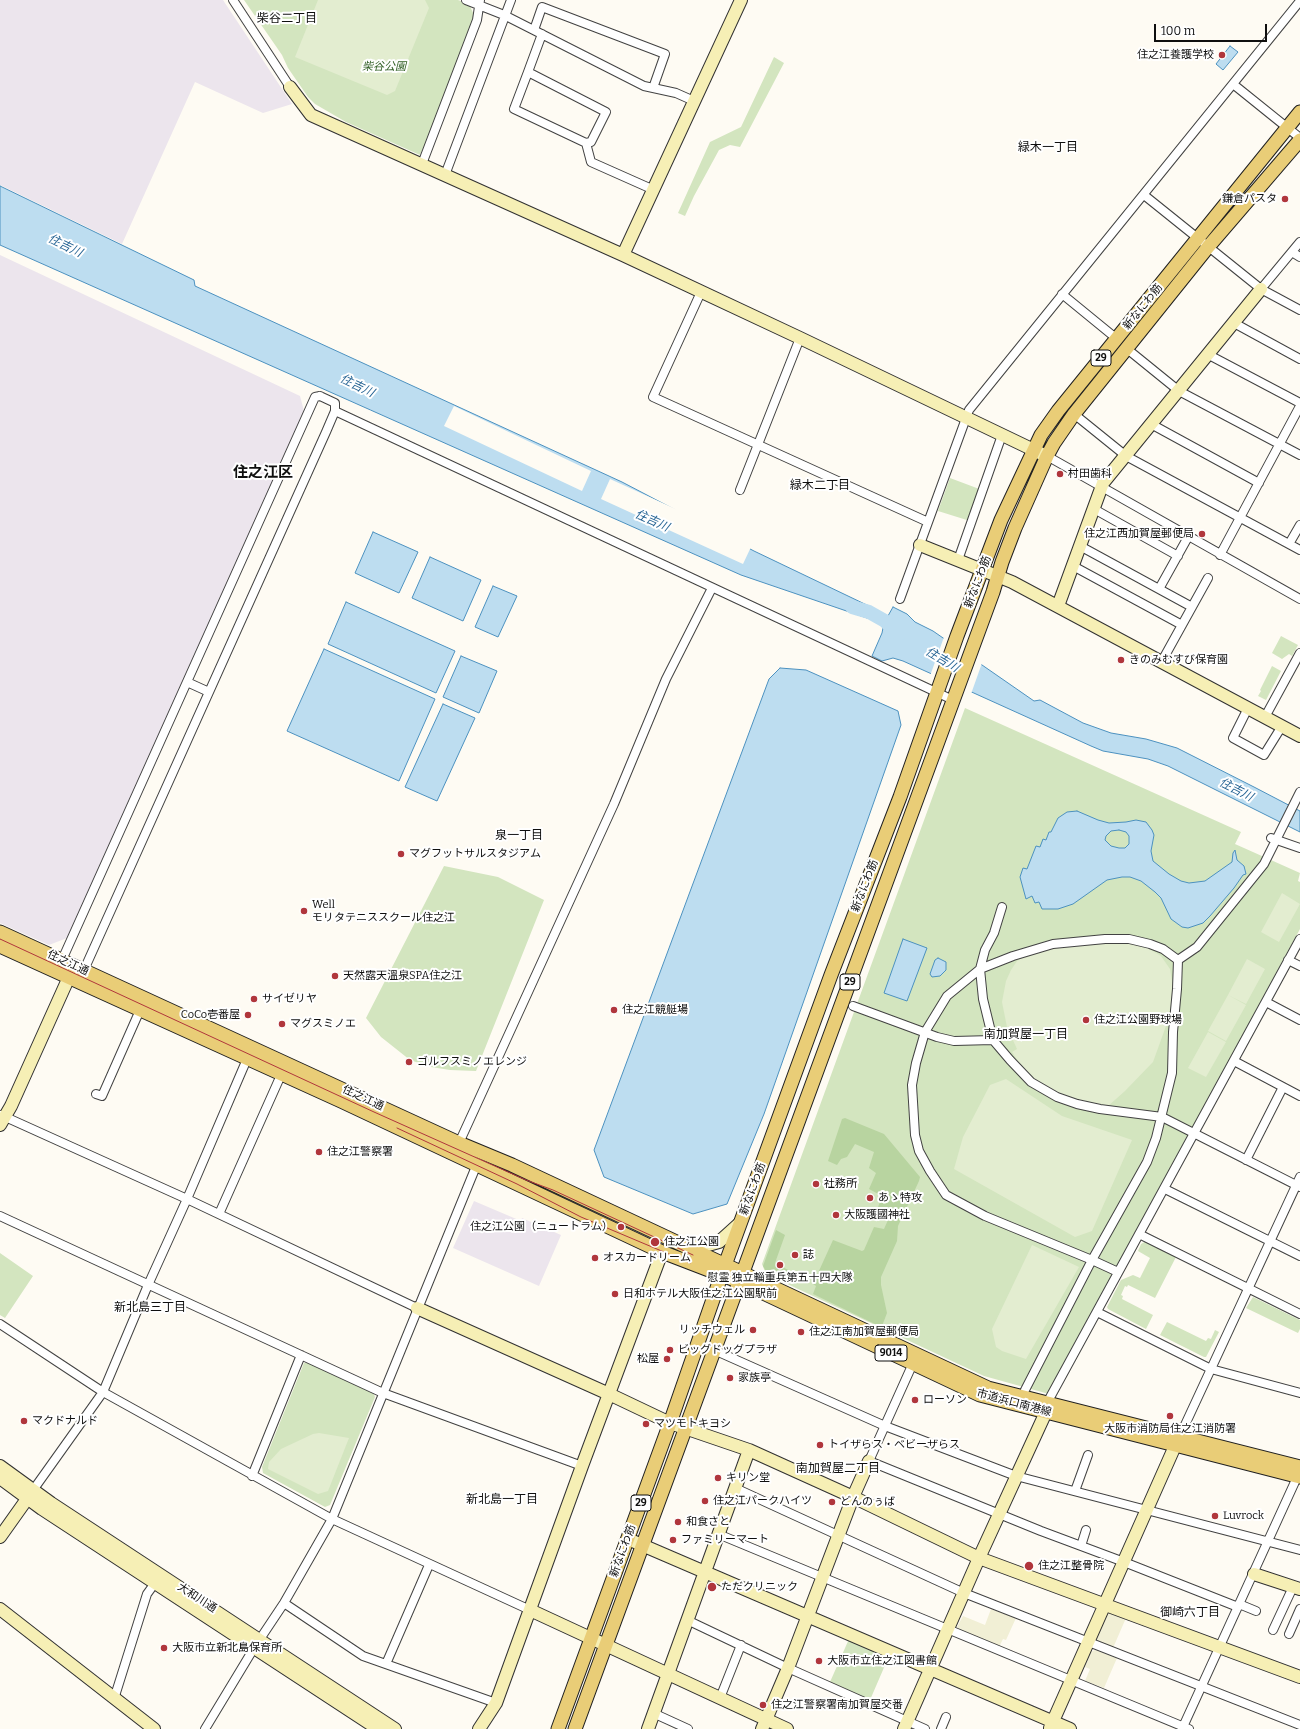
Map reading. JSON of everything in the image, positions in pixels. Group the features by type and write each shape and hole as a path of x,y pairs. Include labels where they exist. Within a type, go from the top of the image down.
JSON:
{"main road":[{"name":"新なにわ筋","path":"575,1729 974,644 1015,528 1047,456 1074,414 1126,348 1300,112"},
{"name":"新なにわ筋","path":"558,1729 670,1423 740,1223 828,982 900,797 957,636 1001,520 1041,435 1058,411 1116,339 1300,139"},
{"name":"住之江通","path":"0,932 460,1143 512,1165 683,1245 724,1270"},
{"name":"住之江通","path":"0,946 477,1164 506,1180 662,1252 724,1270"},
{"name":"市道浜口南港線","path":"724,1270 915,1359 988,1388 1046,1408 1299,1473"}],"street":[{"path":"232,0 290,87 311,115 422,164 549,224 701,292 1047,456 1300,600"},
{"path":"466,0 479,2 644,86 676,93 694,101"},
{"path":"445,175 504,15 511,0"},
{"path":"623,256 741,0"},
{"path":"900,600 969,410 1300,1"},
{"path":"422,164 477,20 479,2"},
{"path":"534,30 542,7 666,54 653,88"},
{"path":"528,72 606,112 591,142 586,143 514,109 542,34"},
{"path":"1233,84 1300,139"},
{"path":"586,143 591,162 654,190"},
{"path":"1144,195 1261,289 1300,310"},
{"path":"1058,606 1103,483 1300,242"},
{"path":"1292,252 1300,257"},
{"path":"701,292 653,397 928,522"},
{"path":"1062,294 1116,339"},
{"path":"1234,323 1300,359"},
{"path":"740,490 800,338"},
{"path":"1126,348 1179,391 1300,455"},
{"path":"1209,355 1300,405 1220,555"},
{"path":"69,977 62,960 315,397 320,396 334,403 336,411 84,970 69,977 2,1119 187,1199 417,1308 670,1423 749,1450 853,1497 979,1558 1300,1677"},
{"path":"336,411 712,588 954,695"},
{"path":"1074,414 1126,456 1300,550"},
{"path":"1152,424 1259,482"},
{"path":"958,560 1002,435"},
{"path":"1094,509 1178,556"},
{"path":"1289,544 1300,524"},
{"path":"1159,589 1188,537"},
{"path":"920,545 998,575 1162,661 1300,736"},
{"path":"1080,546 1192,607"},
{"path":"1073,566 1182,625"},
{"path":"1162,661 1208,578"},
{"path":"460,1143 605,824 666,679 712,588"},
{"path":"1265,717 1298,662 1300,653"},
{"path":"187,682 209,692"},
{"path":"1248,708 1233,738 1264,755 1282,726"},
{"path":"1178,960 1197,947 1264,864 1299,793"},
{"path":"1276,838 1300,848"},
{"path":"1002,907 994,933 985,950 980,969 983,999 993,1040 1031,1082 1057,1097 1077,1104 1162,1118 1246,1160 1299,1183 1270,1242 1178,1441 1051,1725"},
{"path":"1118,1272 985,1216 946,1195 930,1171 920,1151 915,1136 912,1085 916,1063 926,1032 947,996 980,969 1013,956 1053,944 1083,940 1129,939 1163,949 1178,960"},
{"path":"906,1725 1046,1408 1118,1272 1165,1189 1192,1133 1234,1061 1300,939"},
{"path":"1025,1390 1092,1260 1147,1162 1162,1118 1165,1098 1172,1073 1178,960"},
{"path":"1288,960 1300,966"},
{"path":"1266,1002 1300,1020"},
{"path":"853,1006 926,1032 937,1038 954,1041 993,1040"},
{"path":"96,1094 102,1096 140,1010"},
{"path":"0,1537 103,1392 247,1059"},
{"path":"1234,1061 1300,1096"},
{"path":"219,1214 281,1075"},
{"path":"1246,1160 1283,1087"},
{"path":"205,1729 284,1603 332,1519 477,1164"},
{"path":"1165,1189 1300,1256"},
{"path":"0,1216 383,1393 582,1466"},
{"path":"683,1245 701,1247 719,1242 740,1223"},
{"path":"1139,1234 1300,1314"},
{"path":"479,1729 496,1703 662,1252"},
{"path":"1097,1312 1212,1369 1300,1393"},
{"path":"0,1324 103,1392 332,1519 428,1565 530,1610 720,1698 764,1724 788,1729"},
{"path":"714,1350 884,1426 1016,1476 1300,1550"},
{"path":"252,1476 301,1355"},
{"path":"764,1724 788,1668 853,1497 915,1359"},
{"path":"648,1729 749,1450"},
{"path":"1075,1491 1088,1455"},
{"path":"869,1461 1081,1546 1238,1606 1256,1611"},
{"name":"大和川通","path":"0,1466 30,1495 155,1583 395,1729"},
{"path":"718,1534 1185,1728 1238,1606 1254,1574 1299,1473"},
{"name":"大和川通","path":"0,1478 30,1495 257,1644 378,1729"},
{"path":"735,1488 964,1594 1300,1725"},
{"path":"1081,1546 1086,1530"},
{"path":"628,1538 931,1668 1051,1725 1070,1729"},
{"path":"386,1664 428,1565"},
{"path":"1254,1574 1297,1588 1273,1630"},
{"path":"114,1698 147,1594 155,1583"},
{"path":"284,1603 362,1656 496,1703"},
{"path":"0,1609 154,1729"},
{"path":"1289,1634 1300,1610"},
{"path":"687,1620 906,1725 925,1729"},
{"path":"720,1698 741,1645"},
{"path":"653,1713 688,1729"},
{"path":"941,1729 946,1717"}],"shaded area":[{"path":"0,0 223,0 292,104 263,113 195,82 122,244 0,185"},
{"path":"0,255 300,396 304,411 67,938 49,945 0,923"},
{"path":"474,1201 521,1221 522,1218 561,1235 539,1286 453,1248"},
{"path":"991,1609 1016,1618 1006,1640 1003,1639 999,1647 959,1631 957,1627 963,1616 985,1625"},
{"path":"1113,1612 1126,1618 1113,1648 1097,1641 1097,1636 1107,1614"},
{"path":"1095,1650 1117,1658 1104,1688 1085,1681 1090,1669 1085,1667 1091,1652"}],"green space":[{"name":"柴谷公園","path":"244,0 458,0 469,4 474,15 471,27 420,155 346,122 315,104 308,97 288,68 282,55"},
{"path":"318,0 425,0 429,8 395,91 387,95 295,57"},
{"path":"774,57 784,63 740,147 730,145 719,150 685,216 678,213 710,142 741,127"},
{"path":"950,478 982,490 970,521 938,511"},
{"path":"1281,636 1298,645 1292,656 1289,654 1282,659 1272,653"},
{"path":"1272,666 1281,671 1266,700 1258,696"},
{"path":"965,708 1241,832 1235,844 1300,873 1298,881 1300,882 1300,929 1049,1394 984,1376 766,1274 762,1264"},
{"path":"444,866 498,877 544,900 476,1071 450,1070 431,1067 410,1060 381,1037 366,1018"},
{"path":"1282,893 1300,904 1279,942 1261,932"},
{"name":"住之江公園野球場","path":"1120,942 1146,947 1161,956 1170,969 1174,993 1166,1026 1153,1062 1107,1107 1073,1100 1050,1089 1036,1080 1020,1064 1012,1052 1017,1049 1007,1027 1002,1002 1006,981 1011,970 1017,961 1023,957 1054,947 1106,943 1119,944"},
{"path":"1247,959 1265,969 1246,1004 1228,995"},
{"path":"1228,995 1246,1005 1226,1041 1208,1031"},
{"path":"1208,1032 1226,1042 1206,1077 1188,1068"},
{"path":"1006,1079 1062,1116 1132,1140 1092,1231 1075,1237 954,1169 963,1137 990,1085"},
{"path":"845,1118 884,1134 920,1177 898,1226 897,1241 881,1277 881,1285 887,1313 882,1326 879,1326 813,1294 816,1286 813,1284 833,1240 862,1251 864,1250 874,1227 884,1229 888,1220 876,1213 882,1196 869,1189 876,1173 869,1168 874,1152 855,1144 847,1157 841,1159 837,1165 828,1161 842,1119"},
{"path":"776,1230 785,1235 775,1263 792,1272 786,1284 768,1275 763,1266"},
{"path":"1146,1241 1176,1257 1155,1298 1128,1285 1127,1287 1125,1286 1121,1295 1123,1296 1122,1299 1153,1315 1146,1329 1108,1309 1107,1307 1121,1280 1133,1275 1140,1278 1150,1258 1138,1251 1141,1244"},
{"path":"1032,1245 1079,1267 1026,1359 1002,1351 996,1347 992,1329"},
{"path":"0,1253 33,1276 5,1318 0,1315"},
{"path":"1253,1297 1300,1320 1300,1329 1298,1333 1246,1308"},
{"path":"1167,1322 1206,1341 1208,1338 1211,1339 1215,1330 1219,1332 1206,1357 1204,1357 1160,1335"},
{"path":"308,1362 373,1392 375,1397 330,1505 325,1507 263,1473 262,1467 304,1363"},
{"path":"319,1433 349,1438 328,1491 318,1494 268,1469 269,1462 281,1449 313,1434"},
{"path":"849,1639 889,1656 870,1700 830,1682"}],"water":[{"path":"1230,46 1238,52 1223,70 1216,64"},
{"path":"0,186 194,280 195,286 622,482 754,551 871,607 867,618 741,575 0,245"},
{"path":"373,532 418,552 399,593 355,573"},
{"path":"430,557 481,580 463,621 412,598"},
{"path":"493,586 517,596 498,637 475,627"},
{"path":"346,602 455,651 436,693 328,644"},
{"path":"893,607 907,614 915,622 933,631 1034,701 1040,700 1083,723 1111,733 1146,739 1177,748 1300,811 1300,832 1168,766 1148,759 1103,751 903,661 893,658 882,661 872,656 882,633 884,623"},
{"path":"324,649 435,699 399,781 287,731"},
{"path":"461,656 497,671 479,713 443,697"},
{"path":"780,668 806,670 898,711 901,725 764,1114 727,1204 693,1214 604,1177 594,1150 769,679"},
{"path":"443,704 475,718 437,801 405,787"},
{"path":"1077,811 1109,823 1136,820 1146,822 1154,835 1151,851 1153,861 1169,874 1181,881 1189,883 1205,881 1232,862 1233,853 1235,850 1237,860 1244,866 1246,874 1243,875 1234,888 1203,923 1188,928 1182,927 1171,919 1161,898 1155,892 1141,881 1130,877 1107,880 1073,904 1058,909 1042,909 1039,902 1035,903 1032,896 1026,899 1020,877 1023,868 1027,869 1036,846 1040,847 1043,839 1046,840 1058,818 1067,812","holes":["1119,830 1126,832 1129,836 1129,844 1125,848 1111,846 1105,840 1106,836 1111,831"]},
{"path":"903,939 927,948 907,1001 884,993"},
{"path":"938,958 946,962 946,970 940,976 932,977 930,974 935,960"}],"pier":[{"path":"454,406 591,471 582,491 444,426"},
{"path":"610,479 689,515 751,547 743,564 601,499"},
{"path":"944,637 982,663 971,694 930,676"}],"waterway":[{"name":"住吉川","path":"852,607 869,612 885,621 899,634"}],"tram line":[{"path":"0,939 374,1112 526,1180 553,1190 693,1255"},
{"path":"397,1128 517,1184 581,1217 690,1263"}],"place":[{"name":"住之江養護学校","path":"1222,55"},
{"name":"鎌倉パスタ","path":"1285,199"},
{"name":"村田歯科","path":"1060,474"},
{"name":"住之江西加賀屋郵便局","path":"1202,534"},
{"name":"きのみむすび保育園","path":"1121,660"},
{"name":"マグフットサルスタジアム","path":"401,854"},
{"name":"Well モリタテニススクール住之江","path":"304,911"},
{"name":"天然露天溫泉SPA住之江","path":"335,976"},
{"name":"サイゼリヤ","path":"254,999"},
{"name":"住之江競艇場","path":"614,1010"},
{"name":"CoCo壱番屋","path":"248,1015"},
{"name":"住之江公園野球場","path":"1086,1020"},
{"name":"マグスミノエ","path":"282,1024"},
{"name":"ゴルフスミノエレンジ","path":"409,1062"},
{"name":"住之江警察署","path":"319,1152"},
{"name":"社務所","path":"816,1184"},
{"name":"あゝ特攻","path":"870,1198"},
{"name":"大阪護國神社","path":"836,1215"},
{"name":"住之江公園（ニュートラム）","path":"621,1227"},
{"name":"住之江公園","path":"655,1242"},
{"name":"誌","path":"795,1255"},
{"name":"オスカードリーム","path":"595,1258"},
{"name":"慰霊 独立輜重兵第五十四大隊","path":"780,1265"},
{"name":"日和ホテル大阪住之江公園駅前","path":"615,1294"},
{"name":"リッチウェル","path":"753,1330"},
{"name":"住之江南加賀屋郵便局","path":"801,1332"},
{"name":"ビッグドッグプラザ","path":"670,1350"},
{"name":"松屋","path":"667,1359"},
{"name":"家族亭","path":"730,1378"},
{"name":"ローソン","path":"915,1400"},
{"name":"大阪市消防局住之江消防署","path":"1170,1416"},
{"name":"マクドナルド","path":"24,1421"},
{"name":"マツモトキヨシ","path":"646,1424"},
{"name":"トイザらス・ベビーザらス","path":"820,1445"},
{"name":"キリン堂","path":"718,1478"},
{"name":"住之江パークハイツ","path":"705,1501"},
{"name":"どんのぅば","path":"832,1502"},
{"name":"Luvrock","path":"1215,1516"},
{"name":"和食さと","path":"678,1522"},
{"name":"ファミリーマート","path":"673,1540"},
{"name":"住之江整骨院","path":"1029,1566"},
{"name":"ただクリニック","path":"712,1587"},
{"name":"大阪市立新北島保育所","path":"164,1648"},
{"name":"大阪市立住之江図書館","path":"819,1661"},
{"name":"住之江警察署南加賀屋交番","path":"763,1705"}],"district":[{"name":"柴谷二丁目","path":"287,19"},
{"name":"緑木一丁目","path":"1048,148"},
{"name":"住之江区","path":"263,473"},
{"name":"緑木二丁目","path":"820,486"},
{"name":"泉一丁目","path":"519,836"},
{"name":"南加賀屋一丁目","path":"1026,1035"},
{"name":"新北島三丁目","path":"150,1308"},
{"name":"南加賀屋二丁目","path":"838,1469"},
{"name":"新北島一丁目","path":"502,1500"},
{"name":"御崎六丁目","path":"1190,1613"}]}
